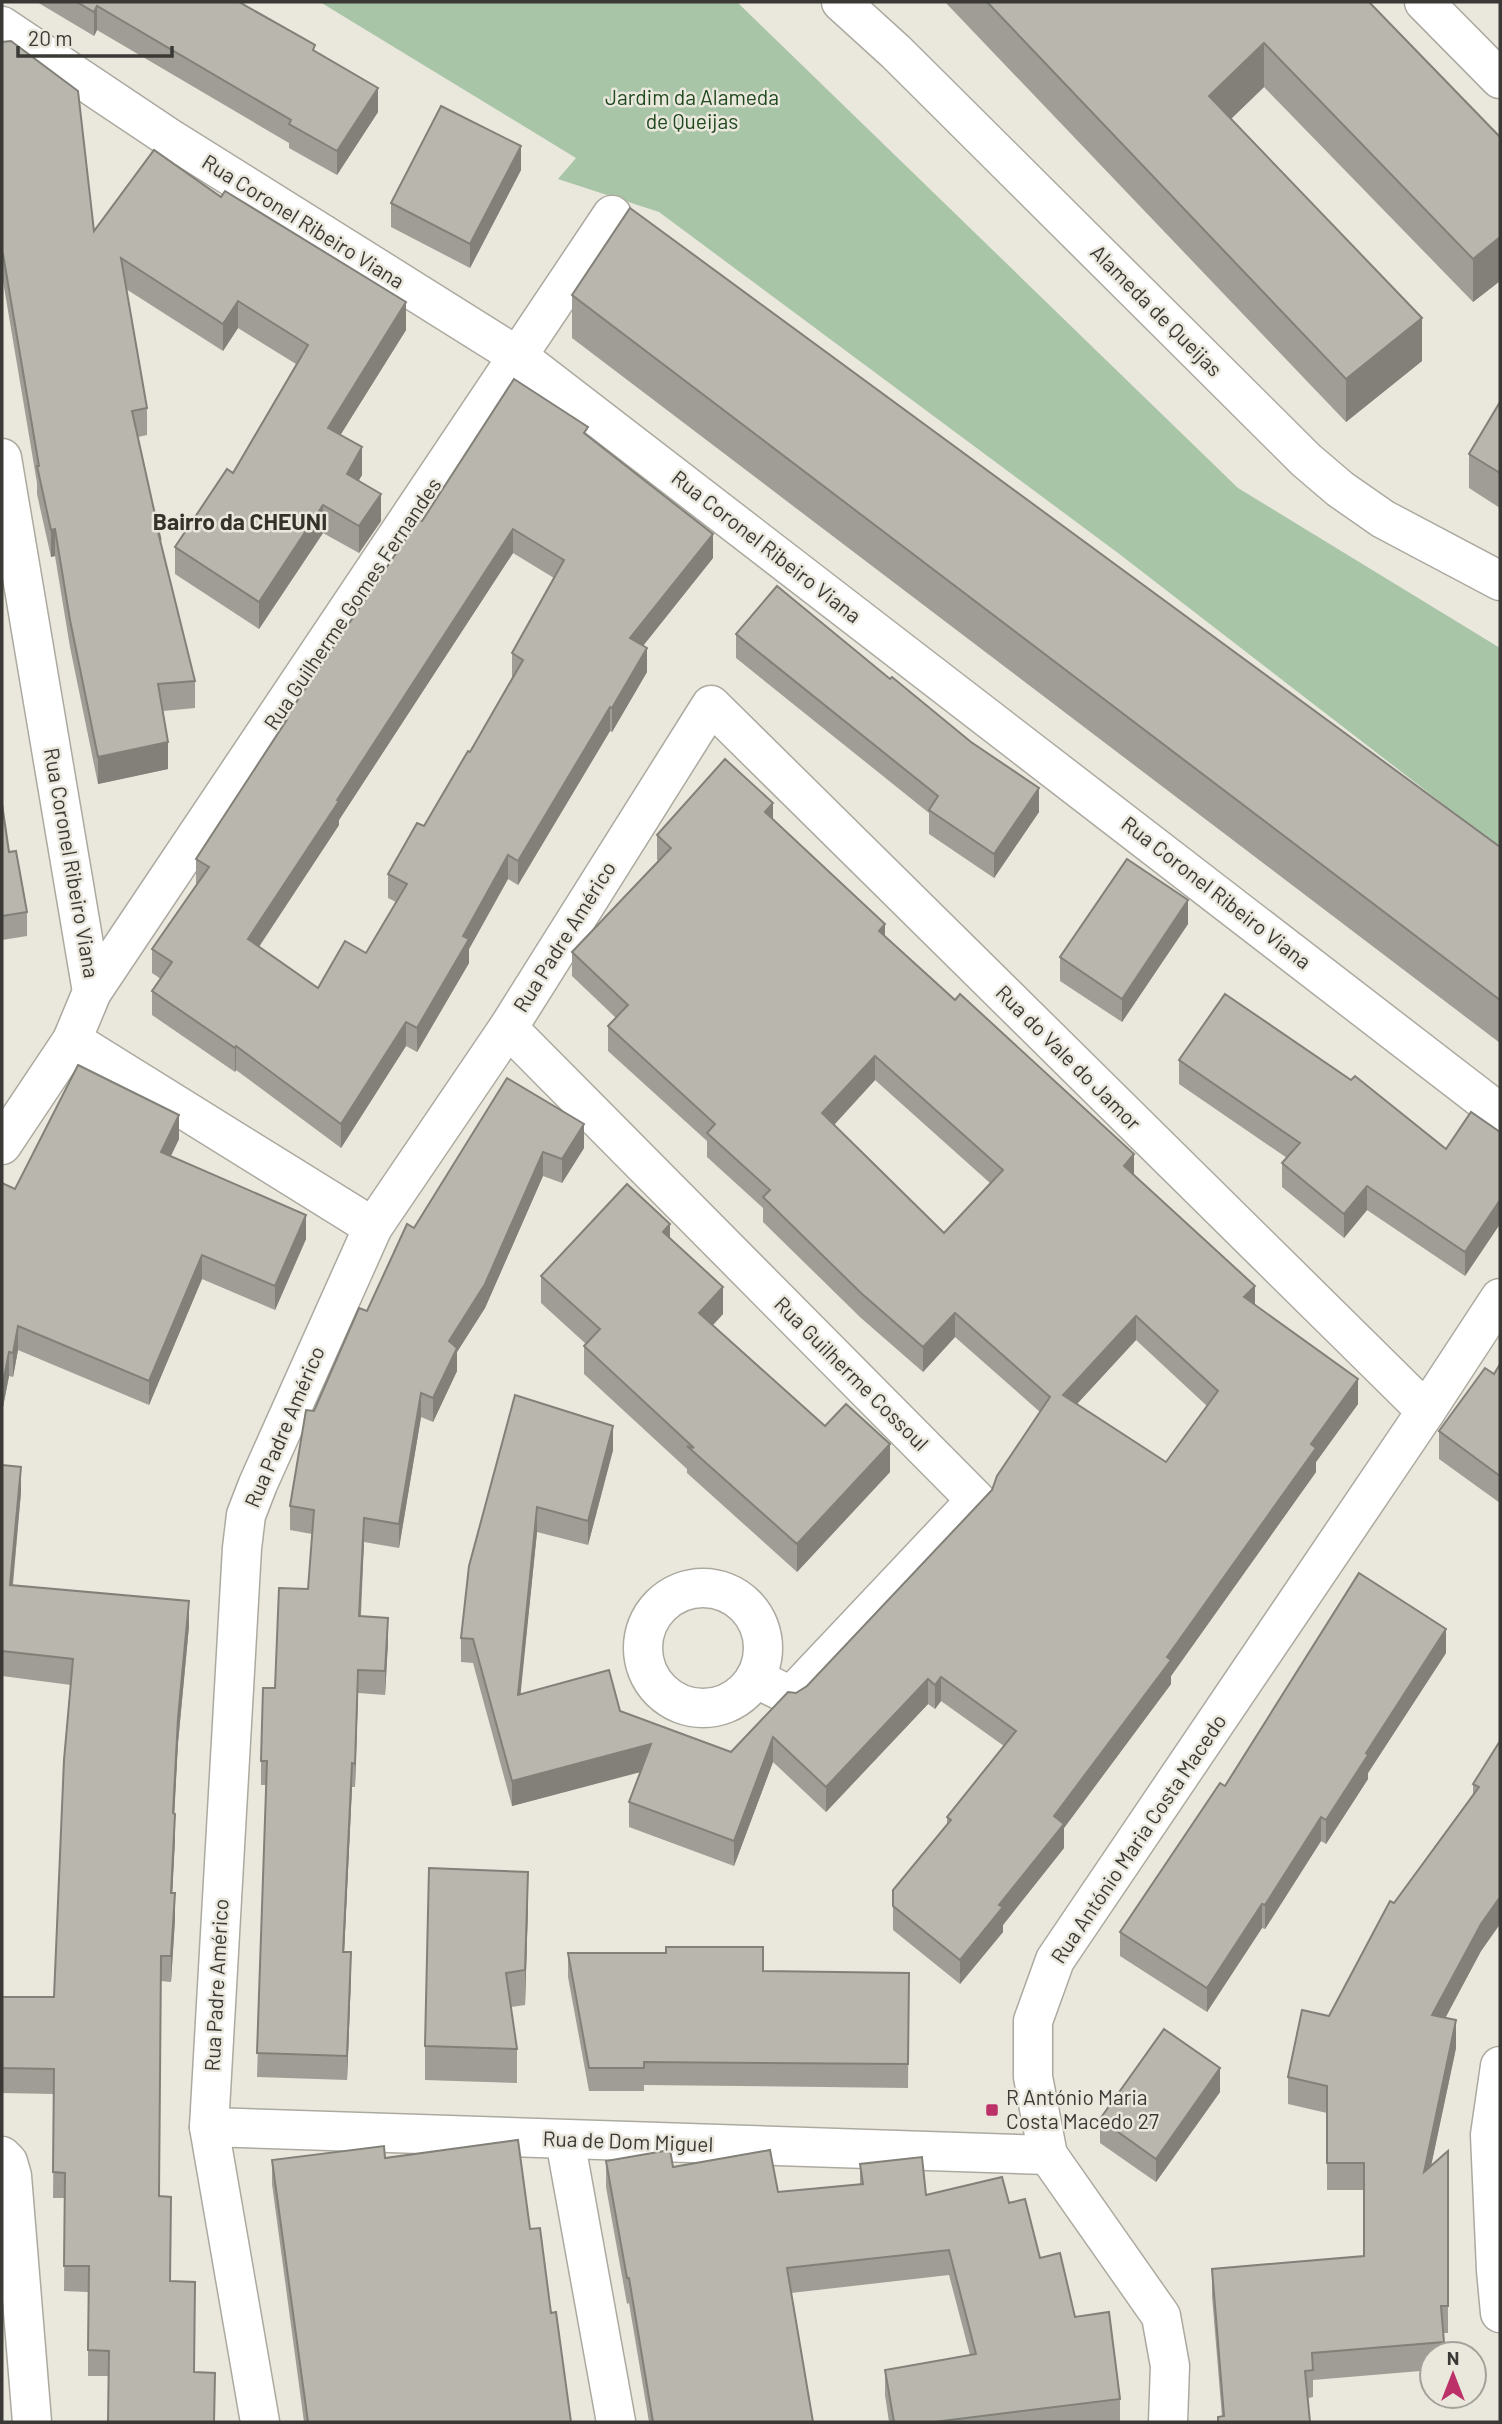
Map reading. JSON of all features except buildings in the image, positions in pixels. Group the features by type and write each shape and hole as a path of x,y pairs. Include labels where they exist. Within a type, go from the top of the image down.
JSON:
{"street":[{"name":"Alameda de Queijas","path":"841,2 896,52 1306,460 1340,489 1383,519 1500,581"},
{"path":"1423,2 1500,79"},
{"name":"Rua Coronel Ribeiro Viana","path":"2,26 168,137 519,357 1500,1113"},
{"name":"Rua Guilherme Gomes Fernandes","path":"92,992 612,215"},
{"name":"Rua Coronel Ribeiro Viana","path":"2,457 92,992 72,1040 2,1145"},
{"name":"Rua Padre Américo","path":"260,2422 209,2127 241,1562 246,1515 373,1227 508,1028 711,705"},
{"name":"Rua do Vale do Jamor","path":"711,705 1426,1411"},
{"name":"Rua Guilherme Cossoul","path":"508,1028 976,1500 791,1696 755,1678"},
{"path":"72,1040 373,1227"},
{"name":"Rua António Maria Costa Macedo","path":"1168,2422 1170,2366 1161,2316 1048,2155 1033,2077 1033,2021 1055,1960 1500,1297"},
{"path":"1500,2066 1489,2135 1500,2313"},
{"name":"Rua de Dom Miguel","path":"209,2127 1048,2155"},
{"path":"565,2140 616,2422"},
{"path":"2,2157 8,2162 12,2176 32,2422"}],"green space":[{"name":"Jardim da Alameda de Queijas","path":"320,2 737,2 1238,488 1500,648 1500,848 1118,553 659,212 558,179 576,158"}],"place":[{"name":"R António Maria Costa Macedo 27","path":"992,2110"}],"district":[{"name":"Bairro da CHEUNI","path":"240,522"}]}
